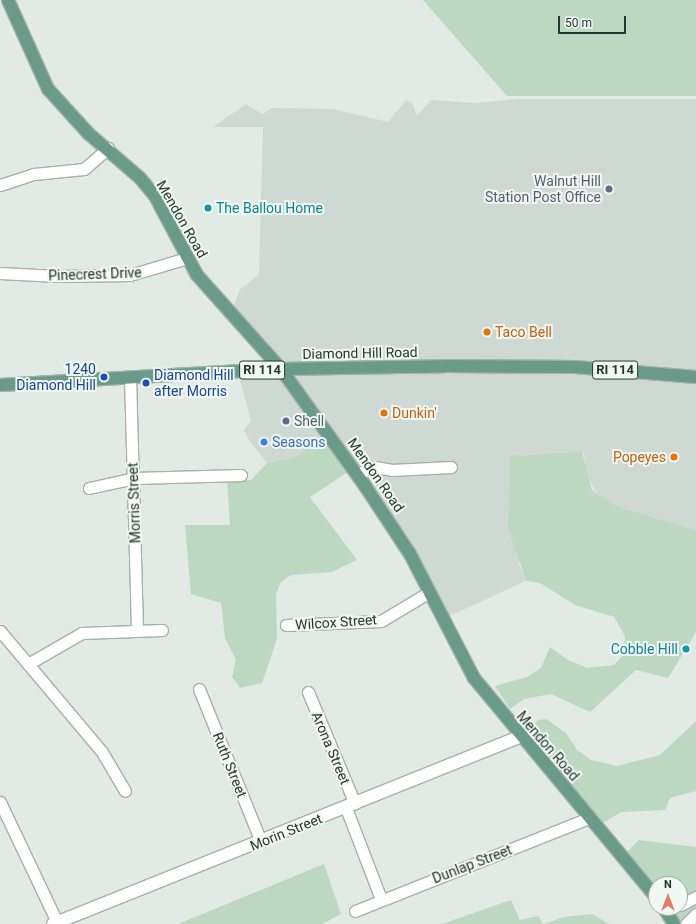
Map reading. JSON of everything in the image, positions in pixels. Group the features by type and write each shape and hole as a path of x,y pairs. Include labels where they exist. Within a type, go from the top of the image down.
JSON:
{"main road":[{"name":"Mendon Road","path":"8,0 48,89 89,134 133,169 155,196 187,258 227,310 281,369 357,474 410,554 464,664 519,737 648,888"},
{"name":"Diamond Hill Road","path":"0,385 281,369 544,366 696,377"}],"street":[{"path":"0,185 34,174 84,169 108,148"},
{"name":"Pinecrest Drive","path":"0,273 58,276 130,274 187,258"},
{"name":"Morris Street","path":"130,377 134,478 137,630"},
{"path":"357,474 375,467 392,470 451,467"},
{"path":"89,488 134,478 241,475"},
{"name":"Wilcox Street","path":"286,625 381,621 428,593"},
{"path":"28,664 82,633 162,630"},
{"path":"0,631 102,752 125,791"},
{"name":"Ruth Street","path":"199,689 261,842"},
{"name":"Arona Street","path":"308,692 350,806 381,899"},
{"name":"Morin Street","path":"55,923 261,842 519,737"},
{"path":"0,802 6,823 55,923"},
{"name":"Dunlap Street","path":"355,911 381,899 589,818"},
{"path":"686,924 696,914"}],"shaded area":[{"path":"517,99 696,99 696,530 619,507 597,494 586,473 584,453 521,455 519,564 526,581 443,619 351,468 311,448 294,457 267,463 247,437 244,430 251,421 238,373 277,371 231,312 240,289 259,275 263,127 213,127 246,104 263,114 272,108 333,109 388,122 406,100 412,103 417,115 431,100 475,103"}],"green space":[{"path":"423,0 696,0 696,96 507,96"},
{"path":"328,437 349,471 310,497 357,560 332,572 291,575 281,582 276,594 277,639 262,683 240,688 232,677 236,660 225,638 221,603 191,594 185,525 230,525 227,480 251,480 267,463 294,457"},
{"path":"582,452 592,490 597,494 619,507 696,530 696,632 668,678 636,670 590,712 551,694 524,699 510,709 495,686 527,677 541,668 550,647 568,660 587,668 614,665 624,654 625,636 614,617 575,605 540,583 526,581 508,528 510,456"},
{"path":"546,719 566,733 577,750 591,760 617,766 660,755 696,721 696,791 670,798 665,810 621,812 598,826 521,737 538,720"},
{"path":"639,840 696,847 696,924 671,924 666,916 688,916 688,876 648,876 648,889 623,856"},
{"path":"324,864 341,914 322,924 178,924"},
{"path":"511,900 520,920 538,916 543,924 442,924"},
{"path":"592,914 609,924 544,924 564,917"}],"place":[{"name":"Walnut Hill Station Post Office","path":"609,189"},
{"name":"The Ballou Home","path":"208,208"},
{"name":"Taco Bell","path":"487,332"},
{"name":"1240 Diamond Hill","path":"104,377"},
{"name":"Diamond Hill after Morris","path":"146,383"},
{"name":"Dunkin'","path":"384,413"},
{"name":"Shell","path":"286,421"},
{"name":"Seasons","path":"264,442"},
{"name":"Popeyes","path":"674,457"},
{"name":"Cobble Hill","path":"686,649"}]}
